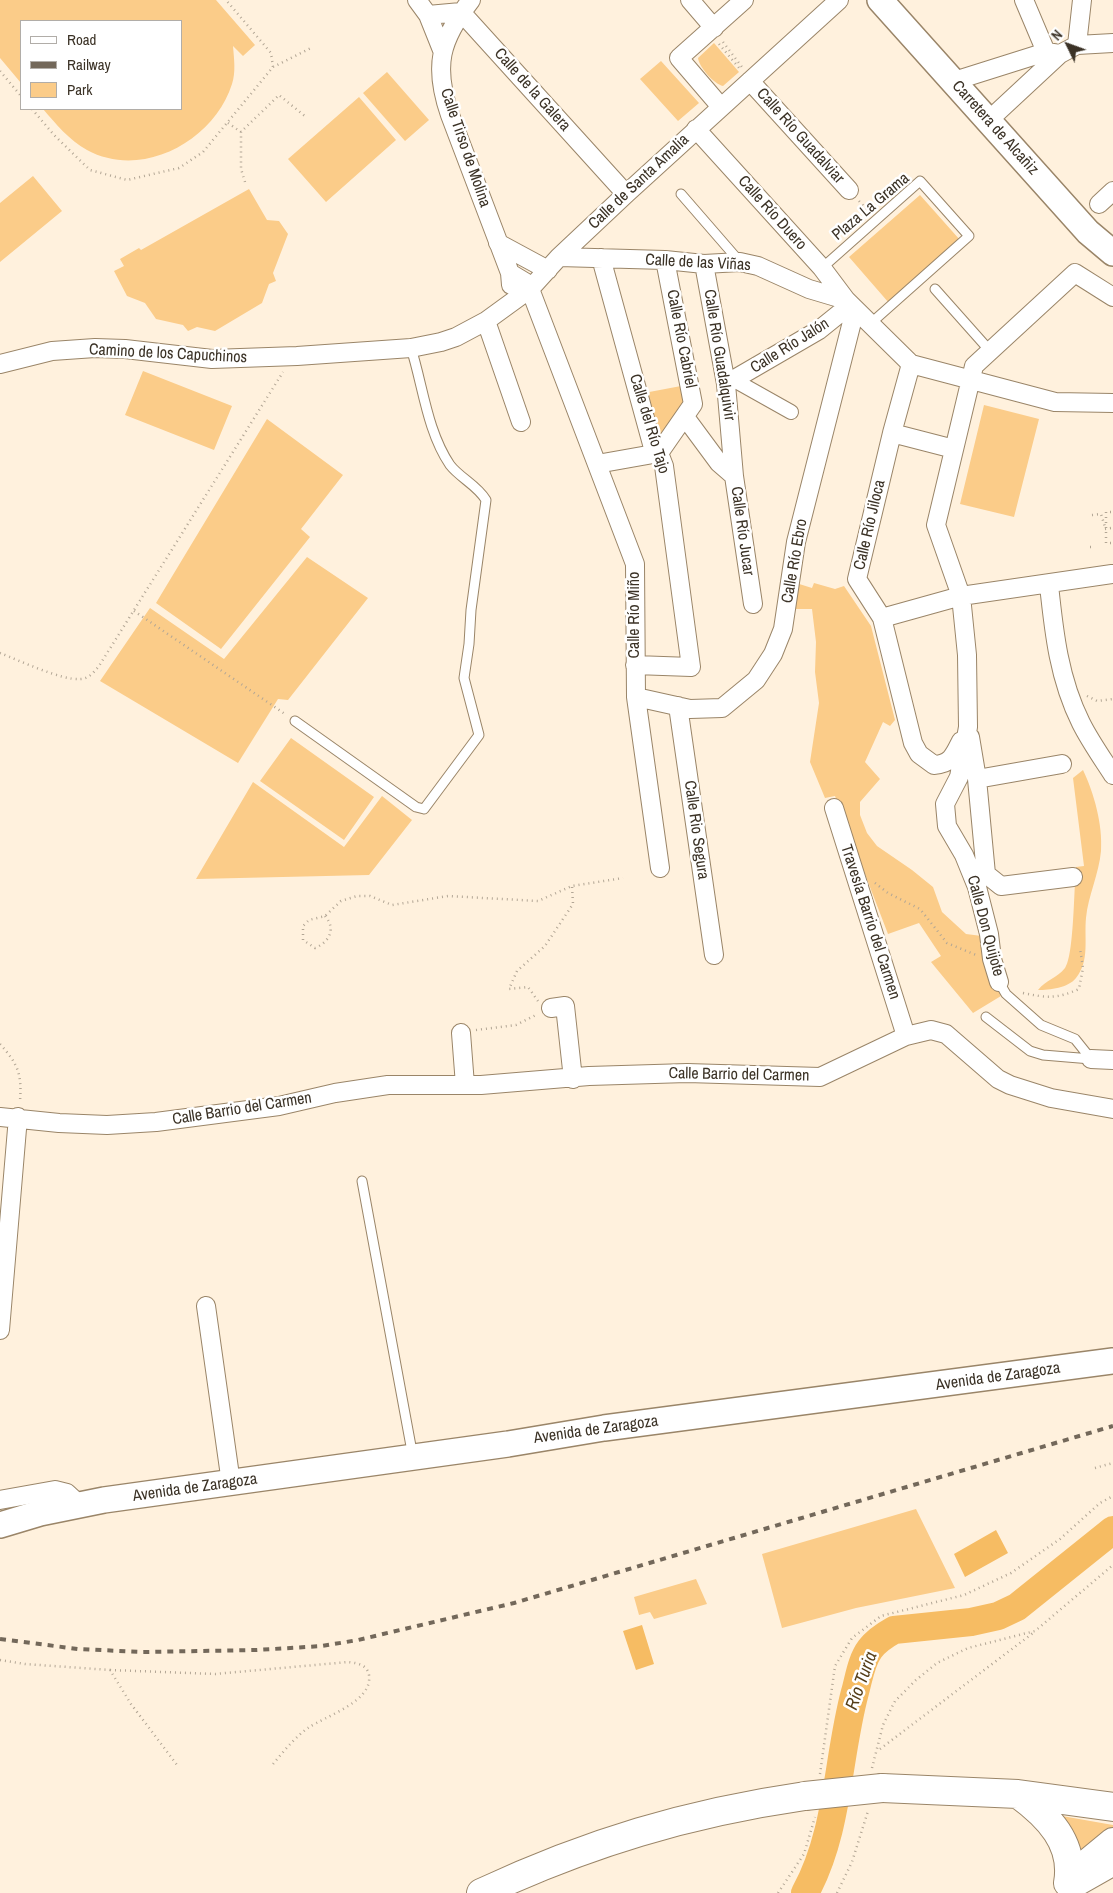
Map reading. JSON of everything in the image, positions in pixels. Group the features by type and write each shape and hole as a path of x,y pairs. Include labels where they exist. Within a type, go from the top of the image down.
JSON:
{"highway":[{"path":"481,1893 542,1865 648,1828 728,1809 874,1789 1018,1794 1113,1807"},
{"path":"1018,1794 1045,1815 1060,1836 1070,1867 1065,1890"},
{"path":"1065,1890 1079,1870 1113,1842"}],"main road":[{"name":"Carretera de Alcañiz","path":"880,0 1088,232 1113,253"},
{"name":"Avenida de Zaragoza","path":"0,1525 40,1513 80,1505 604,1428 1113,1361"}],"street":[{"path":"417,0 428,15 442,50"},
{"path":"690,0 714,28"},
{"path":"700,0 714,28"},
{"path":"721,107 679,58 744,0"},
{"name":"Calle de Santa Amalia","path":"419,346 456,337 486,321 530,289 626,194 839,0"},
{"path":"1024,0 1053,53"},
{"path":"1077,45 1082,0"},
{"path":"428,15 466,6"},
{"name":"Calle Tirso de Molina","path":"466,6 442,50 442,77 445,101 510,273 513,302"},
{"name":"Calle de la Galera","path":"466,6 626,194"},
{"path":"954,82 1077,45 1113,43"},
{"path":"989,120 1053,53"},
{"name":"Calle Río Guadalviar","path":"750,81 849,190"},
{"name":"Calle Río Duero","path":"696,129 822,268 850,305"},
{"path":"1099,204 1113,191"},
{"path":"498,243 554,264 601,258"},
{"name":"Calle de las Viñas","path":"601,258 665,260 704,264 740,262 758,266 850,305 911,364 1055,402 1113,403"},
{"name":"Calle del Río Tajo","path":"601,258 652,444 660,453 664,466 691,667 635,665"},
{"name":"Calle Río Cabriel","path":"660,453 693,404 665,260"},
{"name":"Calle Río Guadalquivir","path":"704,264 730,382 734,476"},
{"path":"510,273 525,282 530,289"},
{"name":"Calle Don Quijote","path":"1073,877 1001,886 986,874 977,779 968,727 967,656 961,596 936,525 974,366 1075,273 1113,297"},
{"name":"Calle Río Miño","path":"530,289 635,564 636,697 660,868"},
{"name":"Calle Río Jalón","path":"730,382 819,330 850,305"},
{"name":"Calle Río Ebro","path":"636,697 690,709 722,708 756,680 773,654 783,629 796,542 850,305"},
{"path":"486,321 521,422"},
{"name":"Camino de los Capuchinos","path":"0,364 52,351 95,348 125,349 192,358 265,358 419,346"},
{"name":"Calle Río Jiloca","path":"911,364 892,432 857,579 882,618 914,743 919,754 934,765 944,764 952,759 968,727"},
{"path":"730,382 791,412"},
{"name":"Calle Río Jucar","path":"685,417 719,463 734,476 753,604"},
{"path":"892,432 954,449"},
{"path":"598,464 660,453"},
{"path":"882,618 961,596 1049,585 1112,574"},
{"path":"1049,585 1056,650 1068,693 1081,724 1113,775"},
{"name":"Calle Rio Segura","path":"678,706 714,954"},
{"name":"Calle Don Quijote","path":"968,727 959,777 945,804 947,826 964,855 977,886 989,934 992,959 999,982"},
{"path":"977,779 1062,764"},
{"name":"Travesía Barrio del Carmen","path":"834,808 906,1036"},
{"path":"550,1008 565,1006 573,1078"},
{"name":"Calle Barrio del Carmen","path":"18,1117 69,1124 107,1125 156,1122 279,1106 361,1088 388,1085 466,1085 589,1076 687,1073 820,1077 906,1036 931,1030 946,1034 998,1079 1010,1085 1051,1098 1113,1109"},
{"path":"461,1033 466,1085"},
{"path":"1091,1059 1113,1060"},
{"path":"0,1117 18,1117 0,1330"},
{"path":"206,1306 231,1483"},
{"path":"0,1500 55,1490 67,1493 80,1505"},
{"path":"1065,1890 1113,1867"}],"lane":[{"name":"Plaza La Grama","path":"822,268 920,181 969,236 926,280 870,324"},
{"path":"681,194 740,262"},
{"path":"935,290 991,352"},
{"path":"295,721 416,808 424,809 479,735 464,678 486,500 480,491 451,466 435,435 419,346"},
{"name":"Calle Don Quijote","path":"999,982 1006,994 1041,1025 1075,1039 1091,1059"},
{"path":"986,1017 1030,1051 1043,1056 1091,1059"},
{"path":"362,1182 413,1457"}],"path":[{"path":"226,0 271,53 273,67"},
{"path":"714,28 743,72 745,70 728,50"},
{"path":"33,110 54,135 90,170 128,180 179,168 203,152 273,67 311,48"},
{"path":"0,71 20,95"},
{"path":"244,182 241,169 241,132 280,95 306,117"},
{"path":"228,124 241,132"},
{"path":"0,653 66,677 80,680 91,676 134,611 287,366 265,358"},
{"path":"1111,543 1106,543 1106,512 1112,512"},
{"path":"1092,514 1101,514 1101,520 1106,529"},
{"path":"1106,529 1111,528"},
{"path":"134,611 295,721"},
{"path":"1082,692 1097,701 1113,699"},
{"path":"325,916 330,921 330,935 324,944 315,948 303,940 303,926 309,920 325,916 340,901 356,896 370,896 392,904 448,896 538,900 572,886 623,878"},
{"path":"871,880 888,893 920,909 947,943 983,959 992,959"},
{"path":"550,1008 537,1001 528,987 509,989 517,971 545,946 573,904 572,886"},
{"path":"999,982 1019,992 1048,998 1061,997 1079,990 1083,968 1080,948"},
{"path":"461,1033 516,1024 550,1008"},
{"path":"0,1044 15,1060 21,1084 18,1117"},
{"path":"1095,1468 1113,1463"},
{"path":"778,1893 804,1854 835,1666 852,1638 881,1616 964,1595 1011,1574 1060,1539 1100,1503 1113,1496"},
{"path":"878,1750 1035,1631 1113,1566"},
{"path":"836,1893 852,1862 874,1789 878,1750 883,1726 895,1700 937,1663 968,1648 1035,1631"},
{"path":"0,1660 25,1664 110,1670 215,1674 348,1662 359,1664 365,1668 369,1674 368,1682 361,1696 338,1712 308,1728 273,1764"},
{"path":"110,1670 131,1704 177,1764"}],"green space":[{"path":"0,0 216,0 255,45 243,56 233,46 234,70 232,84 223,104 209,123 193,138 173,150 152,157 130,160 108,158 87,150 63,131 44,110 182,110 182,20 20,20 20,82 0,58"},
{"path":"714,43 739,72 723,86 719,85 708,75 698,58"},
{"path":"661,61 699,103 678,121 640,79"},
{"path":"387,72 429,120 405,141 363,93"},
{"path":"359,97 396,140 326,202 288,159"},
{"path":"33,176 62,211 0,262 0,203"},
{"path":"249,189 267,220 279,221 288,234 273,273 276,281 269,284 262,303 215,331 197,327 188,331 183,325 156,319 145,303 127,296 114,271 124,266 120,259 139,248 141,250"},
{"path":"920,195 960,240 889,303 849,257"},
{"path":"143,371 232,406 214,450 125,415"},
{"path":"681,386 684,404 661,435 656,435 644,393"},
{"path":"984,405 1039,419 1014,517 960,504"},
{"path":"267,419 343,475 301,529 310,537 221,649 156,603"},
{"path":"307,557 368,598 288,700 278,699 238,763 100,681 150,608 224,659"},
{"path":"796,583 812,588 814,583 835,589 844,586 871,626 895,720 890,726 883,722 865,762 880,779 860,802 860,815 867,833 877,846 933,887 942,912 966,934 982,936 991,975 1001,996 973,1013 931,962 941,956 919,923 888,934 835,796 825,798 810,762 819,703 815,672 816,642 812,609 793,609"},
{"path":"291,738 374,797 344,840 260,781"},
{"path":"1083,770 1097,809 1101,831 1100,860 1087,910 1085,957 1080,971 1073,981 1058,988 1038,990 1059,974 1065,968 1068,961 1072,936 1076,867 1084,866 1073,778"},
{"path":"253,782 344,847 382,796 412,820 369,875 196,879"},
{"path":"916,1509 955,1588 856,1608 782,1628 762,1554"},
{"path":"696,1579 707,1604 654,1619 650,1612 639,1615 634,1597"},
{"path":"1062,1816 1113,1825 1113,1833 1076,1862"}],"shaded area":[{"path":"996,1530 1008,1553 965,1577 954,1554"},
{"path":"642,1625 654,1664 636,1670 623,1631"}],"waterway":[{"name":"Río Turia","path":"805,1893 825,1845 849,1717 862,1664 872,1646 894,1630 971,1622 998,1616 1017,1607 1113,1530"}],"railway":[{"path":"0,1639 78,1649 143,1652 257,1650 322,1646 358,1640 514,1603 1113,1426"}]}
